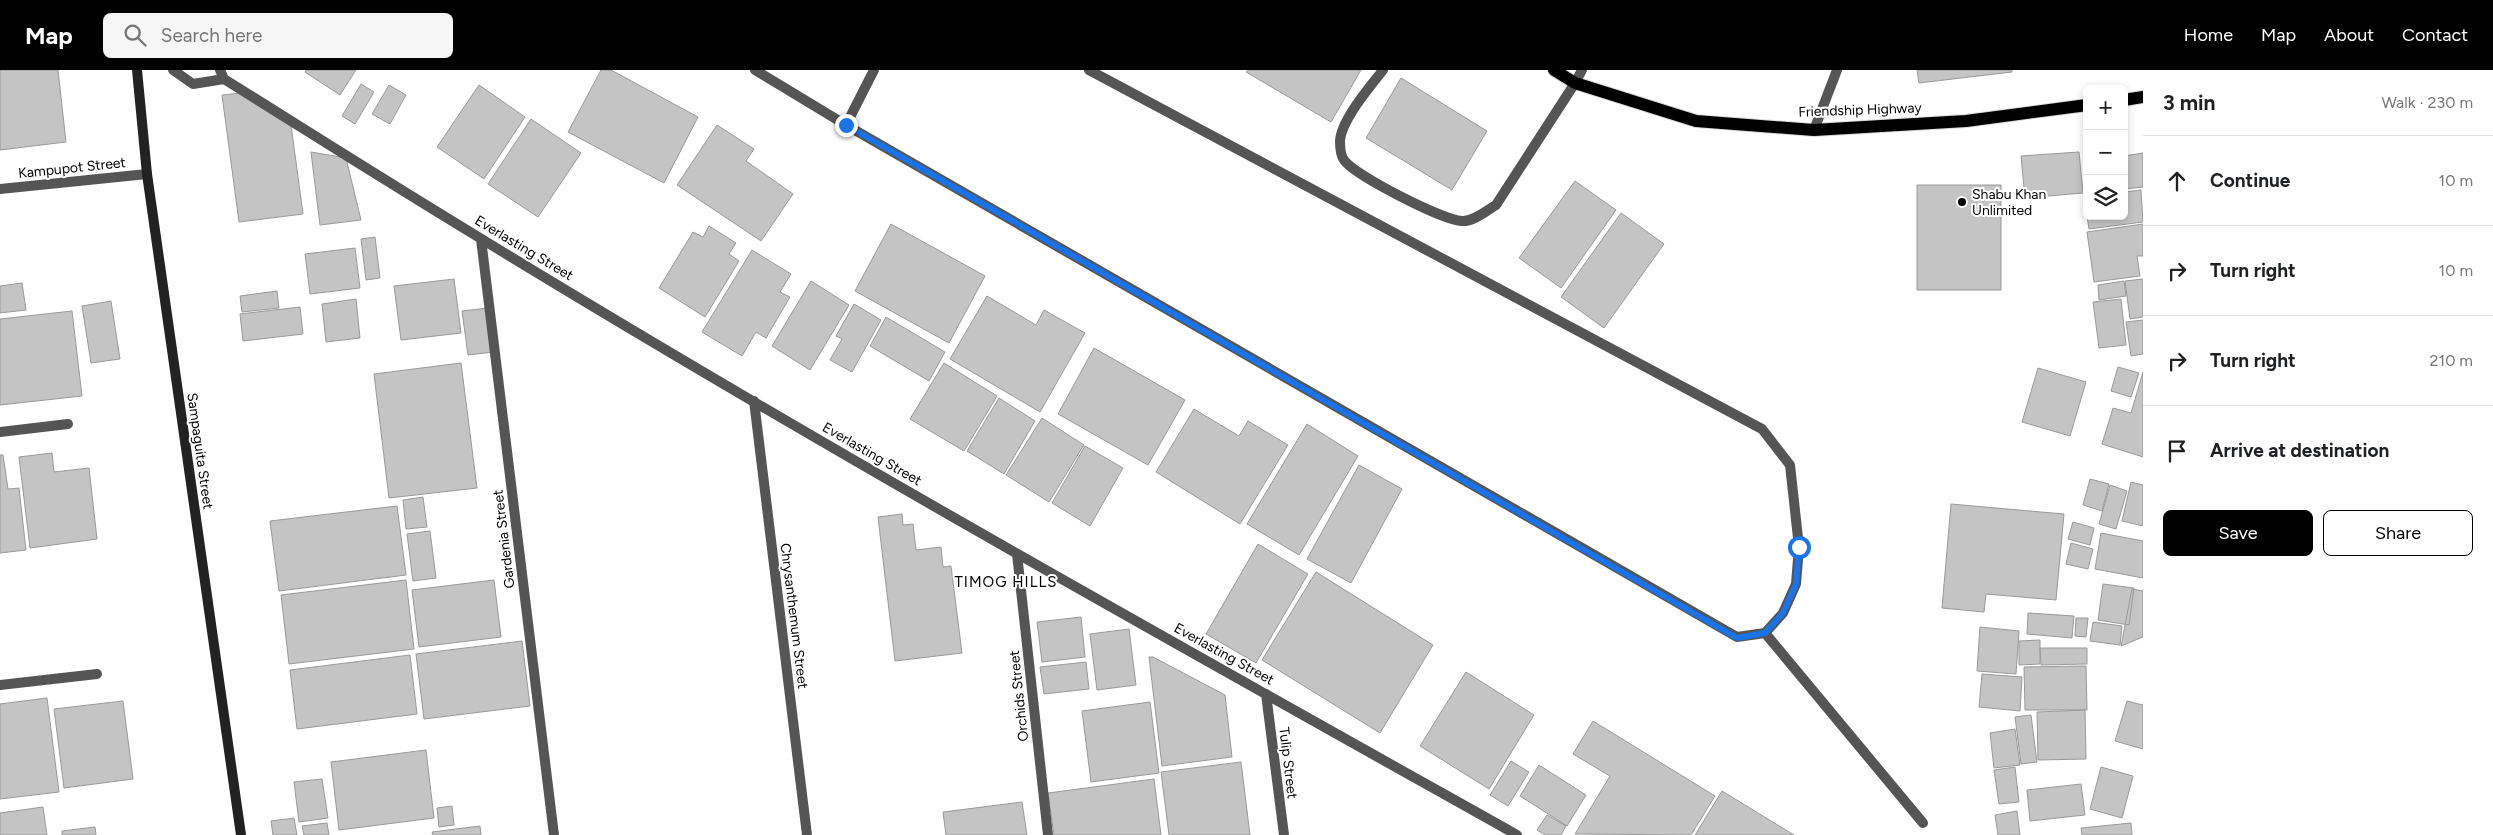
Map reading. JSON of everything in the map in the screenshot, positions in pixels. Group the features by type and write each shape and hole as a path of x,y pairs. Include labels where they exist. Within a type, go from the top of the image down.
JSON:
{"main road":[{"name":"Sampaguita Street","path":"136,70 147,174 241,835"},
{"name":"Friendship Highway","path":"1554,70 1575,83 1696,121 1814,130 1966,120 2083,105"},
{"path":"2128,99 2143,97"}],"street":[{"name":"Everlasting Street","path":"173,70 193,84 222,75 481,240 754,401 1017,554 1517,835"},
{"path":"755,70 846,125 1737,638 1765,633 1783,613 1796,584 1799,547 1790,465 1762,429 1090,70"},
{"path":"846,125 874,70"},
{"path":"1383,70 1343,127 1340,142 1343,159 1357,172 1433,212 1463,222 1478,216 1496,205 1582,70"},
{"path":"1814,130 1837,70"},
{"name":"Kampupot Street","path":"0,189 147,174"},
{"name":"Gardenia Street","path":"481,240 554,835"},
{"name":"Chrysanthemum Street","path":"754,401 807,835"},
{"path":"0,432 68,424"},
{"name":"Orchids Street","path":"1017,554 1048,835"},
{"path":"1765,633 1923,823"},
{"path":"0,686 97,674"},
{"name":"Tulip Street","path":"1266,694 1284,835"}],"building":[{"path":"0,70 58,70 66,142 0,150"},
{"path":"306,70 356,70 340,95 305,72"},
{"path":"601,70 611,70 698,117 664,183 568,132"},
{"path":"1248,70 1361,70 1331,122 1246,72"},
{"path":"1917,70 2012,70 2012,72 1919,83"},
{"path":"1401,78 1487,131 1452,190 1366,138"},
{"path":"361,84 374,92 355,124 342,116"},
{"path":"389,85 406,95 390,124 372,114"},
{"path":"479,85 525,117 484,179 437,147"},
{"path":"241,93 291,125 303,214 239,222 222,95"},
{"path":"531,119 581,153 538,217 488,184"},
{"path":"717,125 754,149 746,161 793,194 761,241 677,185"},
{"path":"311,152 346,158 361,220 320,225"},
{"path":"2079,152 2083,193 2025,198 2021,156"},
{"path":"2143,153 2143,187 2128,189 2128,155"},
{"path":"1575,181 1616,210 1561,288 1519,258"},
{"path":"1917,185 2001,185 2001,290 1917,290"},
{"path":"2141,190 2143,222 2089,229 2088,220 2128,220 2128,192"},
{"path":"1621,213 1664,244 1604,328 1561,297"},
{"path":"891,224 985,276 949,343 855,291"},
{"path":"2143,224 2143,256 2137,256 2140,276 2094,282 2087,232"},
{"path":"709,226 736,243 729,254 739,261 705,317 659,288 693,232 703,237"},
{"path":"375,237 380,278 366,280 361,239"},
{"path":"355,248 360,288 310,294 305,254"},
{"path":"752,250 791,274 780,292 790,297 766,338 756,332 742,356 702,332"},
{"path":"454,279 461,333 401,340 394,286"},
{"path":"2143,279 2143,317 2130,319 2125,281"},
{"path":"811,281 849,305 810,370 772,346"},
{"path":"2124,281 2126,296 2099,300 2098,285"},
{"path":"22,283 26,310 0,313 0,286"},
{"path":"277,291 279,308 242,312 240,296"},
{"path":"987,296 1036,325 1044,310 1085,333 1040,412 950,359"},
{"path":"356,299 360,338 326,342 322,304"},
{"path":"2121,299 2126,345 2099,348 2093,302"},
{"path":"111,301 120,359 91,363 82,306"},
{"path":"854,304 881,320 852,372 830,360 842,339 836,336"},
{"path":"300,307 303,334 243,341 240,314"},
{"path":"488,308 494,352 468,355 462,311"},
{"path":"72,311 82,396 0,405 0,319"},
{"path":"886,317 945,352 929,381 870,346"},
{"path":"2143,320 2143,354 2131,356 2126,322"},
{"path":"1094,348 1185,400 1148,465 1058,414"},
{"path":"461,363 477,488 389,498 374,374"},
{"path":"944,363 997,396 964,451 910,419"},
{"path":"2118,367 2139,373 2131,397 2111,391"},
{"path":"2038,368 2086,382 2070,436 2022,422"},
{"path":"2143,372 2143,457 2102,444 2113,408 2131,413"},
{"path":"999,398 1035,421 1004,474 967,451"},
{"path":"1194,409 1239,436 1248,421 1288,445 1240,524 1156,472"},
{"path":"1042,418 1084,445 1049,502 1006,475"},
{"path":"1307,424 1358,456 1299,555 1247,524"},
{"path":"1085,446 1123,468 1090,526 1052,503"},
{"path":"52,453 54,472 89,468 97,539 30,548 19,457"},
{"path":"0,455 3,455 8,489 19,488 26,550 0,553"},
{"path":"1359,465 1402,489 1351,583 1307,559"},
{"path":"2090,479 2109,484 2102,511 2083,505"},
{"path":"2131,482 2143,485 2143,526 2122,521"},
{"path":"2110,485 2127,491 2116,529 2099,524"},
{"path":"423,497 427,527 406,529 403,500"},
{"path":"1951,504 2064,514 2056,600 1986,594 1984,612 1942,608"},
{"path":"397,506 406,575 279,591 270,521"},
{"path":"902,514 903,525 913,524 916,550 941,547 943,567 951,566 962,653 895,661 878,517"},
{"path":"2073,522 2094,528 2090,545 2068,539"},
{"path":"430,531 436,578 413,581 407,534"},
{"path":"2101,533 2143,541 2143,578 2095,569"},
{"path":"2071,543 2093,549 2088,569 2066,564"},
{"path":"1258,544 1308,574 1256,663 1206,634"},
{"path":"1316,572 1433,645 1380,733 1262,660"},
{"path":"406,580 414,649 289,664 281,595"},
{"path":"494,580 501,637 419,647 412,590"},
{"path":"2103,584 2134,588 2129,625 2098,620"},
{"path":"2132,589 2143,591 2143,637 2121,646"},
{"path":"2028,613 2074,616 2072,638 2027,634"},
{"path":"1081,617 1085,657 1042,662 1037,622"},
{"path":"2076,618 2088,618 2086,637 2075,636"},
{"path":"2093,622 2122,626 2120,645 2090,641"},
{"path":"1980,627 2019,631 2016,674 1977,671"},
{"path":"1129,629 1136,685 1097,690 1090,634"},
{"path":"2040,640 2040,664 2019,665 2019,641"},
{"path":"522,641 530,706 424,719 416,654"},
{"path":"2040,648 2087,648 2087,664 2041,665"},
{"path":"410,655 417,714 297,729 290,670"},
{"path":"1149,657 1153,657 1225,695 1232,757 1162,766"},
{"path":"1086,662 1089,689 1044,694 1040,667"},
{"path":"2086,666 2087,710 2025,710 2024,667"},
{"path":"1466,672 1534,715 1489,789 1420,746"},
{"path":"1982,674 2022,677 2020,711 1979,707"},
{"path":"47,698 59,792 0,799 0,704"},
{"path":"123,701 133,779 64,788 54,709"},
{"path":"2127,701 2143,705 2143,749 2115,741"},
{"path":"1150,702 1159,773 1091,782 1082,711"},
{"path":"2085,710 2086,759 2038,760 2037,712"},
{"path":"2031,715 2037,762 2021,764 2015,717"},
{"path":"1593,721 1715,796 1691,835 1575,834 1610,776 1573,754"},
{"path":"2015,729 2020,765 1994,768 1990,733"},
{"path":"426,750 434,818 339,830 331,762"},
{"path":"1511,761 1529,772 1508,806 1490,795"},
{"path":"1241,762 1250,835 1169,835 1161,772"},
{"path":"1539,765 1586,795 1567,826 1520,796"},
{"path":"2015,767 2019,802 1999,804 1994,770"},
{"path":"2101,767 2133,776 2122,818 2090,809"},
{"path":"322,779 328,818 299,822 294,782"},
{"path":"1154,779 1161,835 1054,835 1048,793"},
{"path":"2081,784 2085,815 2030,821 2027,790"},
{"path":"1722,791 1794,835 1695,835"},
{"path":"1022,802 1027,835 946,835 943,812"},
{"path":"452,806 454,825 439,827 437,808"},
{"path":"43,807 47,835 0,835 0,813"},
{"path":"2017,811 2020,835 1998,835 1995,815"},
{"path":"1547,815 1566,826 1561,835 1545,835 1537,830"},
{"path":"294,818 297,835 273,835 271,821"},
{"path":"327,823 329,835 304,835 302,826"},
{"path":"2131,823 2132,835 2082,835 2081,828"},
{"path":"480,826 481,835 433,835 432,832"},
{"path":"95,827 96,835 62,835 62,831"}],"place":[{"name":"Shabu Khan Unlimited","path":"1962,202"}],"district":[{"name":"TIMOG HILLS","path":"1006,582"}],"route":[{"path":"846,125 1737,638 1765,633 1783,613 1796,584 1799,547"}]}
